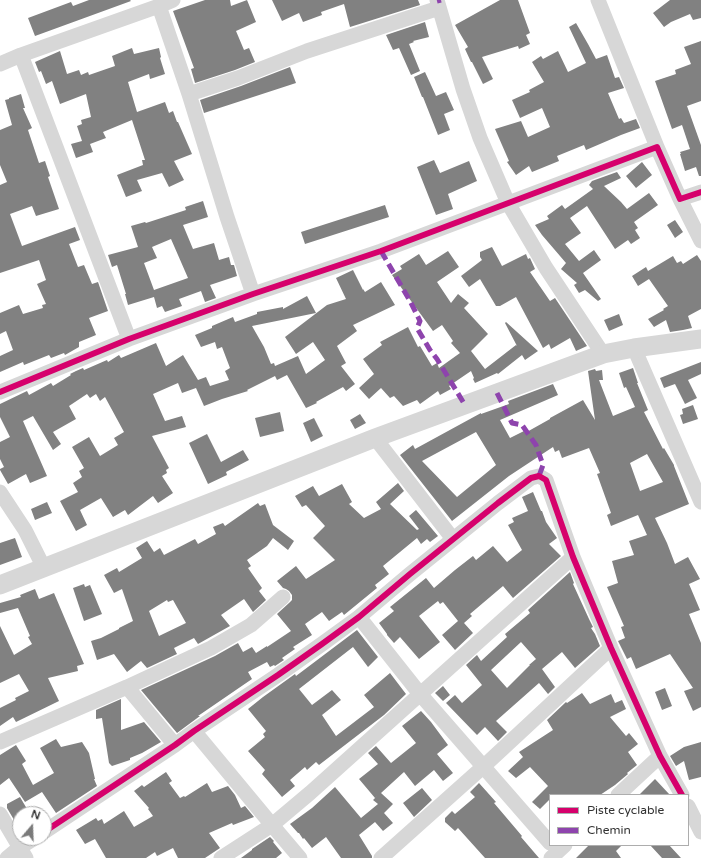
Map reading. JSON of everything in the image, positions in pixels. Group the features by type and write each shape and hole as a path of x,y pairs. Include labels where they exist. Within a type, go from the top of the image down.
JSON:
{"street":[{"path":"1,62 173,0"},
{"path":"598,0 657,147 680,199 701,241"},
{"path":"189,94 238,78 307,51 438,4 463,89 480,138 508,203 521,228 546,268 603,354"},
{"path":"159,6 189,94 227,217 253,294"},
{"path":"21,55 129,339"},
{"path":"0,392 129,339 253,294 381,251 657,147"},
{"path":"680,199 701,192"},
{"path":"0,585 374,438 603,354 634,348 701,339"},
{"path":"634,348 701,502"},
{"path":"374,438 453,539"},
{"path":"52,827 278,675 360,617 410,574 498,503 531,478 539,476 546,480 573,557 611,648 660,756 681,794"},
{"path":"0,492 25,530 44,568"},
{"path":"221,858 272,825 310,793 573,557"},
{"path":"0,742 127,687 211,648 252,625 283,597"},
{"path":"360,617 420,694 549,842"},
{"path":"382,858 611,648"},
{"path":"127,687 175,745"},
{"path":"194,731 300,858"},
{"path":"619,794 660,756"},
{"path":"694,812 701,832"},
{"path":"0,814 23,853 7,858"}],"building":[{"path":"89,0 131,1 35,36 28,18 71,2 73,6"},
{"path":"205,0 230,0 231,6 247,0 256,22 236,31 244,50 249,48 255,62 195,83 191,69 194,68 173,11"},
{"path":"272,0 418,0 420,5 350,27 344,4 321,12 322,15 303,22 299,13 282,21"},
{"path":"500,0 518,0 530,33 526,35 530,44 519,49 518,46 482,57 493,79 483,84 465,49 468,47 455,25"},
{"path":"670,0 701,0 701,18 693,20 690,14 671,22 664,27 653,13"},
{"path":"425,22 429,37 413,41 414,42 409,44 420,71 411,75 399,48 393,50 386,35"},
{"path":"576,23 596,59 607,55 615,78 619,77 624,88 608,93 619,119 621,118 624,123 636,119 640,128 586,150 584,145 557,156 559,161 532,172 529,166 516,175 507,162 509,161 495,129 521,121 528,137 550,127 542,108 520,118 512,100 530,92 529,90 544,82 532,62 541,56 543,59 558,51 568,72 586,63 569,27"},
{"path":"701,41 701,101 687,106 701,145 701,176 699,176 696,167 685,171 680,152 690,149 682,125 672,129 655,81 676,74 675,70 691,64 684,47"},
{"path":"132,48 134,54 159,48 160,58 165,74 150,79 149,74 128,82 137,112 165,102 169,113 173,111 192,154 174,161 184,180 169,187 162,173 137,180 142,191 126,197 117,175 143,165 142,160 145,160 132,120 103,132 106,138 90,144 93,152 76,158 71,144 82,141 77,126 82,124 81,120 91,117 86,94 60,104 52,81 46,84 41,71 39,72 35,62 60,51 67,74 79,70 81,75 88,72 89,75 115,66 112,56"},
{"path":"290,67 296,83 204,113 200,100"},
{"path":"425,72 436,96 446,92 454,110 444,114 450,130 438,135 414,77"},
{"path":"21,94 25,108 23,108 32,128 28,130 39,163 45,161 50,176 48,177 59,209 36,216 32,206 10,214 22,246 75,227 80,240 69,244 78,267 84,265 92,284 98,282 108,311 89,318 96,335 79,342 79,347 65,355 64,353 51,358 49,355 24,365 23,362 0,372 0,356 13,350 6,331 0,334 0,313 19,305 23,314 43,308 42,305 46,304 37,284 46,280 39,260 0,273 0,185 7,182 0,165 0,130 12,125 5,100"},
{"path":"434,160 440,173 469,161 477,181 448,194 453,209 436,215 417,167"},
{"path":"642,162 652,175 636,188 626,176"},
{"path":"617,172 621,178 604,186 627,209 649,193 658,205 634,222 638,228 635,230 640,238 631,244 628,240 615,249 587,206 570,218 581,233 565,244 579,261 594,250 601,260 583,273 601,299 598,301 585,290 579,293 574,285 577,283 561,269 566,263 535,225 549,219 547,216 562,205 565,209 593,189 589,185 592,181"},
{"path":"203,201 208,217 183,225 193,249 214,243 219,260 229,257 231,265 234,265 237,276 210,285 216,298 205,302 201,291 179,299 182,306 165,312 162,306 157,308 154,297 128,305 117,265 112,267 108,255 138,247 131,226 146,223 186,210 185,207","holes":["171,239 188,278 154,290 144,263 157,258 152,247"]},
{"path":"385,205 389,217 305,244 301,232"},
{"path":"675,220 683,232 675,238 667,225"},
{"path":"492,247 502,266 526,254 528,259 530,258 535,269 530,272 550,301 555,298 587,346 576,351 570,338 551,349 549,344 543,348 516,297 500,306 496,306 480,279 469,287 461,276 482,260 480,257 480,252"},
{"path":"448,251 459,267 437,282 451,303 458,294 469,303 464,308 488,334 471,351 485,369 516,345 517,346 505,323 506,322 538,351 525,360 522,355 498,374 497,373 475,383 471,371 449,386 451,389 440,395 438,391 420,404 417,400 403,406 394,396 390,398 381,388 369,399 359,388 374,374 363,359 382,345 380,342 408,327 418,347 420,346 432,366 437,363 439,368 460,353 451,343 453,341 442,325 433,331 392,275 402,269 400,266 419,254 426,265"},
{"path":"697,255 701,261 701,309 688,316 692,328 670,332 666,320 654,327 648,319 668,306 649,279 638,286 632,276 646,267 648,271 673,256 677,263 681,261 683,264"},
{"path":"353,270 365,292 381,282 395,305 353,325 357,331 337,346 346,363 341,366 355,384 346,391 343,387 306,408 287,375 277,380 275,376 247,390 248,391 204,406 196,388 182,393 178,383 153,394 165,421 182,416 186,427 152,436 169,468 166,470 167,473 162,476 173,493 158,503 153,496 128,515 125,510 113,517 101,498 80,510 87,525 76,531 60,501 78,492 73,483 82,477 79,471 84,468 72,447 89,437 100,456 118,445 114,438 124,432 105,397 100,401 96,394 90,398 87,394 69,406 76,419 53,432 61,444 53,450 33,416 23,421 47,476 30,483 26,474 8,484 0,470 4,467 0,459 0,442 10,437 0,417 0,404 27,391 29,395 51,383 53,386 71,375 70,374 83,368 84,370 107,360 108,362 119,355 121,358 156,343 166,366 183,355 198,380 206,377 210,386 229,380 225,371 230,368 222,347 217,349 215,342 201,347 195,335 233,317 235,322 257,314 257,312 283,307 283,309 307,296 316,313 252,326 264,347 271,364 274,363 275,366 298,356 306,374 325,360 313,342 296,354 285,337 327,305 346,299 336,278"},
{"path":"619,314 623,325 609,331 604,320"},
{"path":"701,362 701,374 688,380 697,398 685,404 675,384 664,388 660,378"},
{"path":"633,368 637,383 648,410 644,412 663,449 664,448 674,465 689,504 655,518 675,564 688,557 700,579 689,584 700,610 689,614 701,643 701,707 693,711 684,691 693,688 670,654 636,669 631,657 627,659 618,641 625,638 621,627 624,626 607,587 618,583 612,561 634,555 629,541 647,535 638,515 611,526 607,515 611,513 597,474 600,473 589,448 562,458 559,450 555,452 553,447 509,476 452,521 400,455 413,445 415,449 481,413 509,404 508,401 553,384 558,395 500,420 510,438 524,431 525,433 583,400 595,420 588,371 595,369 596,371 602,370 603,380 599,380 613,416 635,407 626,387 624,388 619,373","holes":["476,432 496,465 457,497 422,461","647,454 663,482 640,491 630,463"]},
{"path":"693,405 698,419 683,424 680,415 683,414 682,409"},
{"path":"280,412 284,431 260,437 255,418"},
{"path":"360,414 366,423 355,429 350,420"},
{"path":"314,418 323,436 311,442 303,423"},
{"path":"207,434 221,462 243,450 249,460 226,472 227,475 208,484 189,443"},
{"path":"398,483 404,491 390,504 417,530 419,529 409,516 416,510 438,536 430,542 427,539 421,544 417,538 383,566 389,574 375,585 377,588 344,615 342,612 329,621 322,612 305,624 312,635 293,647 295,649 282,658 284,660 275,666 270,667 267,662 248,672 252,679 198,716 200,716 177,733 141,690 215,656 238,643 243,652 252,647 256,653 291,631 277,614 292,600 292,595 277,581 296,566 306,579 335,560 313,538 325,526 306,505 302,507 295,496 313,486 319,496 342,484 352,502 349,504 364,518 381,509 376,502"},
{"path":"533,492 546,522 557,538 549,544 561,556 513,598 503,586 470,614 472,616 464,623 473,633 455,650 442,635 458,621 443,602 440,604 438,601 419,616 440,642 419,659 400,637 394,643 379,623 394,611 390,607 426,578 434,588 473,556 476,560 493,546 507,562 522,550 508,525 514,522 512,518 528,511 522,497"},
{"path":"47,502 52,513 35,520 31,509"},
{"path":"258,503 260,506 265,504 273,525 294,541 288,550 273,538 267,546 247,560 251,566 248,568 262,588 259,591 266,600 253,612 244,599 221,615 230,626 198,644 194,638 174,648 177,654 147,668 141,661 127,672 114,654 97,660 91,641 101,638 133,621 122,589 114,593 104,575 117,568 119,572 142,558 136,548 147,541 154,552 160,548 164,555 195,539 198,544 216,534 213,527 223,523 225,526","holes":["167,600 168,602 173,600 186,623 159,636 149,611"]},
{"path":"15,538 22,557 0,565 0,543"},
{"path":"570,572 574,583 573,584 600,646 575,668 562,652 542,669 555,687 548,694 539,683 496,721 507,732 498,741 485,727 477,735 446,703 455,695 462,703 482,685 466,665 477,655 481,661 507,637 505,634 530,613 528,610","holes":["521,642 536,659 507,688 491,670"]},
{"path":"84,584 85,587 90,585 102,614 84,621 73,588"},
{"path":"35,589 39,599 54,593 84,664 77,666 78,671 48,678 59,701 16,722 13,717 0,726 0,708 29,691 19,674 0,683 0,626 14,655 32,644 18,608 0,613 0,603 21,597 20,595"},
{"path":"357,630 378,657 368,667 353,647 299,689 312,705 332,690 341,700 322,715 336,736 374,707 364,695 390,673 406,694 384,715 319,765 316,762 307,770 305,767 290,780 295,786 282,797 262,774 265,770 248,751 265,737 263,734 266,731 248,709 295,674 296,676"},
{"path":"443,686 450,695 443,701 435,693"},
{"path":"665,688 672,706 662,710 655,692"},
{"path":"582,693 590,704 611,694 615,703 622,700 626,709 610,717 626,736 629,733 638,744 628,752 637,765 615,785 602,794 549,794 549,800 540,809 532,802 548,786 530,767 516,778 508,771 523,757 519,752 553,730 547,720 566,702 567,703"},
{"path":"121,699 121,730 144,722 161,742 130,758 130,760 112,766 109,763 102,718 96,719 96,710"},
{"path":"421,711 448,745 437,754 453,773 443,781 434,770 415,786 404,772 381,793 393,804 384,813 393,823 383,831 375,822 359,835 372,858 341,858 326,837 312,848 290,824 312,808 335,787 361,818 378,804 373,800 375,798 359,779 378,764 368,753 376,746 391,763 416,743 402,726"},
{"path":"56,739 61,747 82,742 89,753 94,779 97,786 56,813 42,792 25,802 9,778 0,785 0,755 16,745 26,761 22,764 33,785 54,773 40,748"},
{"path":"701,742 701,777 689,780 684,761 676,766 670,756 684,747"},
{"path":"166,772 172,781 169,783 180,798 185,797 207,783 212,792 228,786 235,795 241,808 245,806 254,817 233,825 232,823 209,833 220,848 205,858 178,858 173,848 157,856 155,852 146,858 106,858 95,839 85,844 76,830 96,818 98,821 102,819 104,824 124,811 134,827 153,816 148,809 149,808 134,791 142,785 144,787"},
{"path":"655,779 669,794 640,794"},
{"path":"479,783 496,802 494,803 539,858 485,858 458,828 455,831 445,822 445,818 452,811 455,814 475,797 470,792"},
{"path":"422,788 432,800 414,817 403,803"},
{"path":"20,797 25,806 12,806 12,816 7,808 7,804"},
{"path":"270,837 282,853 276,858 241,858 252,849"},
{"path":"588,846 621,846 616,851 621,858 576,858"},
{"path":"651,846 670,846 681,858 662,858"}],"marked path":[{"path":"437,1 441,0"},
{"path":"381,251 420,321 417,328 465,405"},
{"path":"497,393 512,423 522,425 536,445 543,465 539,476"}],"cycle path":[{"path":"0,392 129,339 253,294 381,251 657,147 680,199 701,192"},
{"path":"52,827 175,745 322,644 359,617 498,503 531,478 539,476 546,480 573,557 611,648 660,756 681,794"}]}
